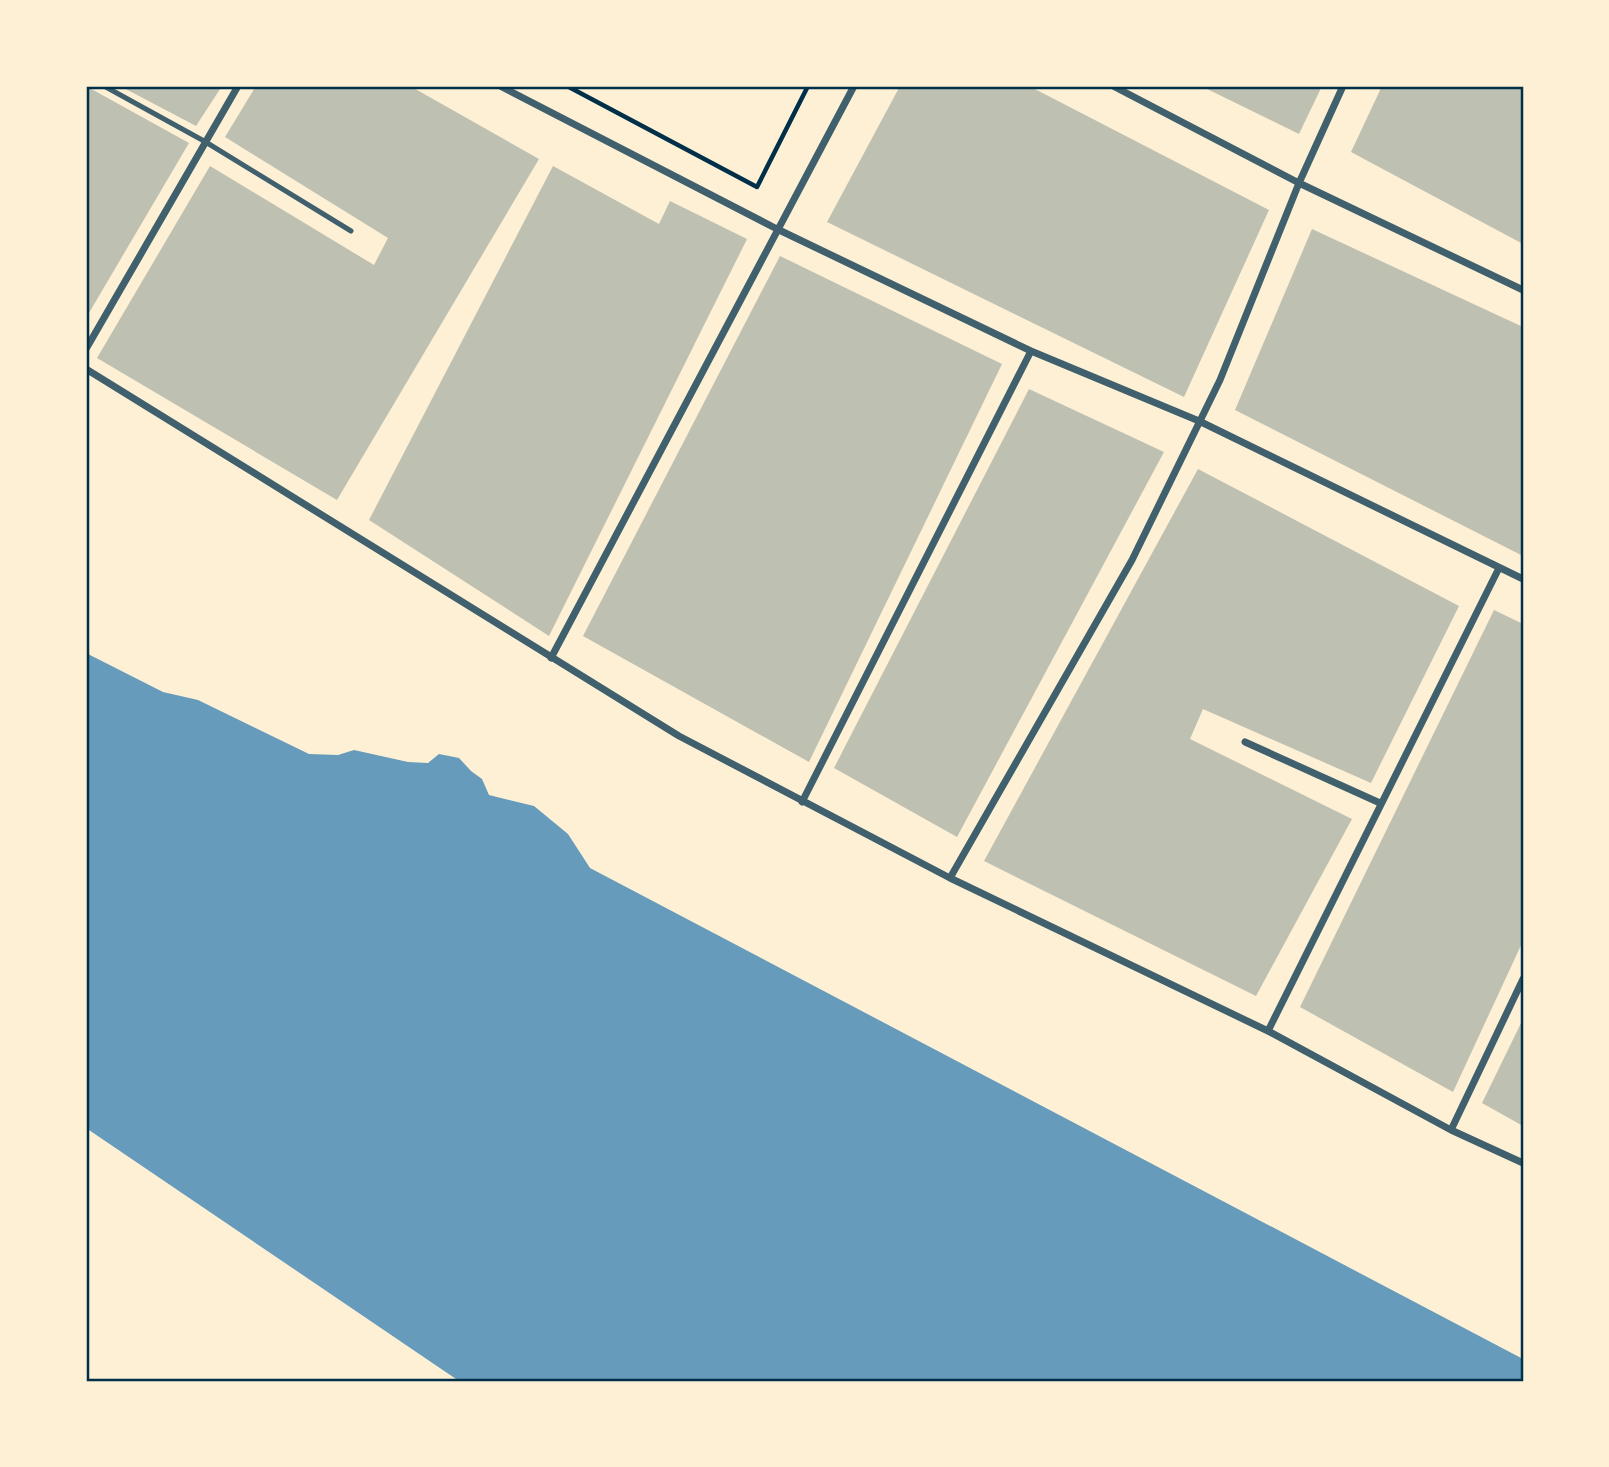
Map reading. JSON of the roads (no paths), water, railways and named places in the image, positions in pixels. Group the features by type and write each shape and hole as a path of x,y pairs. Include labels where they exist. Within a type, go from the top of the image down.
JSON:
{"street":[{"path":"86,349 238,86"},
{"path":"500,86 777,229 1031,351 1199,421 1523,579"},
{"path":"551,659 854,86"},
{"path":"1113,86 1298,183 1523,290"},
{"path":"950,878 1132,560 1220,380 1298,183 1343,86"},
{"path":"802,802 1031,351"},
{"path":"86,369 679,736 950,878 1268,1031 1451,1130 1523,1163"},
{"path":"1268,1031 1499,568"},
{"path":"1245,742 1380,803"},
{"path":"1451,1130 1523,979"}],"lane":[{"path":"104,86 204,141 351,231"}],"water":[{"path":"86,653 163,692 198,700 309,754 338,755 354,750 408,762 428,763 439,754 459,758 482,779 489,795 534,806 568,834 590,868 1523,1359 1523,1381 459,1381 86,1128"}]}
